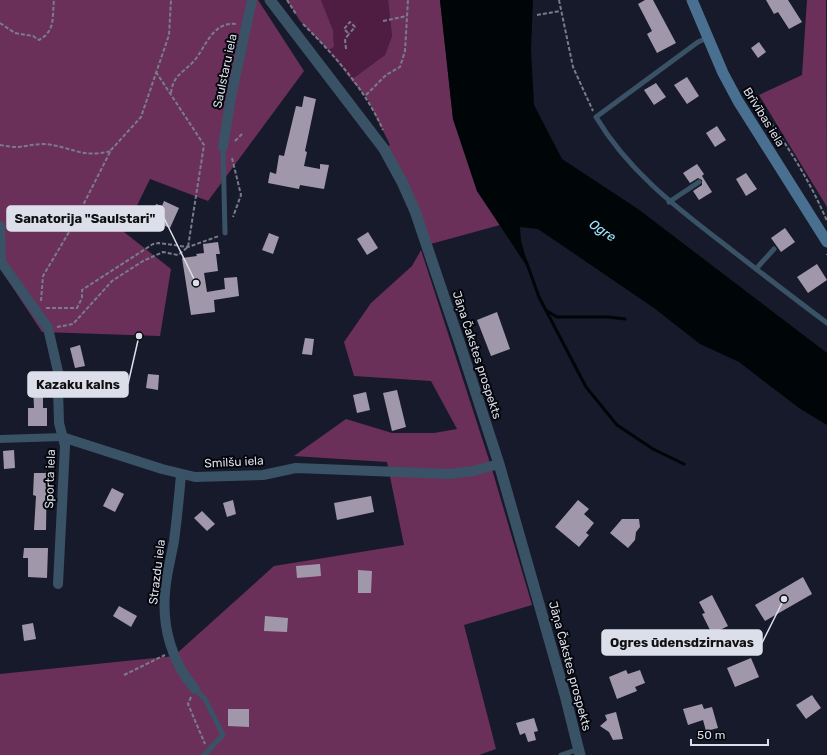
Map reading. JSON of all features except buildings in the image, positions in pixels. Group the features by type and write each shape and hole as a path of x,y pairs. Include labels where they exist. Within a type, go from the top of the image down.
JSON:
{"main road":[{"name":"Brīvības iela","path":"692,0 722,73 827,242"}],"street":[{"name":"Saulstaru iela","path":"228,146 231,97 246,35 252,0"},
{"name":"Jāņa Čakstes prospekts","path":"270,0 363,120 384,149 402,182 426,245 499,464 550,643 579,752"},
{"path":"0,226 1,262 48,328"},
{"name":"Sporta iela","path":"48,328 59,376 59,423 65,446 58,584"},
{"name":"Smilšu iela","path":"0,439 62,438 181,475 195,477 263,475 296,468 449,474 473,471 499,464"},
{"name":"Strazdu iela","path":"181,475 174,539 165,593 165,622 183,675 195,688"}],"lane":[{"path":"707,38 698,42 596,117 618,150 637,171 670,202 827,323"},
{"path":"225,233 228,146"},
{"path":"670,202 699,182"},
{"path":"756,269 774,250"},
{"path":"195,688 205,700 223,735 204,755"},
{"path":"561,755 579,752"}],"path":[{"path":"0,23 15,33 32,36 39,40 47,36 53,17 54,0"},
{"path":"171,0 169,35 141,117 111,150 72,227 43,276 41,308 77,308 82,298 82,290 153,244 159,242 188,247"},
{"path":"287,0 296,16"},
{"path":"300,21 334,56 365,95 386,75 400,67 405,51 408,0"},
{"path":"559,0 560,11 573,67 596,117"},
{"path":"537,15 560,11"},
{"path":"383,21 407,16"},
{"path":"346,49 345,39 355,27 350,22 344,29 349,34"},
{"path":"170,94 172,82 193,61 207,39 213,33 226,26 236,24 241,27 246,35"},
{"path":"156,72 204,145 188,247"},
{"path":"743,88 760,108 805,177 827,221"},
{"path":"228,146 242,134"},
{"path":"0,145 18,147 44,144 65,148 76,152 93,154 111,150"},
{"path":"225,222 229,222 233,217 241,195 231,156"},
{"path":"48,328 73,324 112,281 143,261 163,252 178,255 188,247 225,233"},
{"path":"124,675 174,652"},
{"path":"195,688 188,704 205,745 204,755"}],"shaded area":[{"path":"0,0 258,0 304,71 208,201 150,179 124,232 171,269 160,336 42,332 0,268"},
{"path":"287,0 321,0 333,30 334,47 328,50 300,21"},
{"path":"321,0 388,0 392,36 385,55 351,80 328,50 334,47 333,30"},
{"path":"388,0 440,0 453,119 477,191 500,225 427,245 384,149 390,145 367,98 351,80 385,55 392,36"},
{"path":"807,0 826,0 827,207 759,95 802,75"},
{"path":"421,250 491,466 532,605 464,625 496,749 479,755 0,755 0,674 174,656 274,566 404,545 387,462 294,456 346,419 392,433 434,433 457,429 431,381 354,376 344,342 371,303 412,266"}],"water":[{"name":"Ogre","path":"440,0 533,0 531,50 534,105 562,159 638,209 827,353 827,425 799,408 739,362 700,344 654,308 538,229 520,227 521,241 528,265 526,265 477,191 453,119"}],"waterway":[{"path":"526,261 539,297 586,387 617,425 653,449 684,464"},
{"path":"547,311 557,317 608,317 625,319"}],"place":[{"name":"Sanatorija \"Saulstari\"","path":"196,283"},
{"name":"Kazaku kalns","path":"139,336"},
{"name":"Ogres ūdensdzirnavas","path":"784,599"}]}
